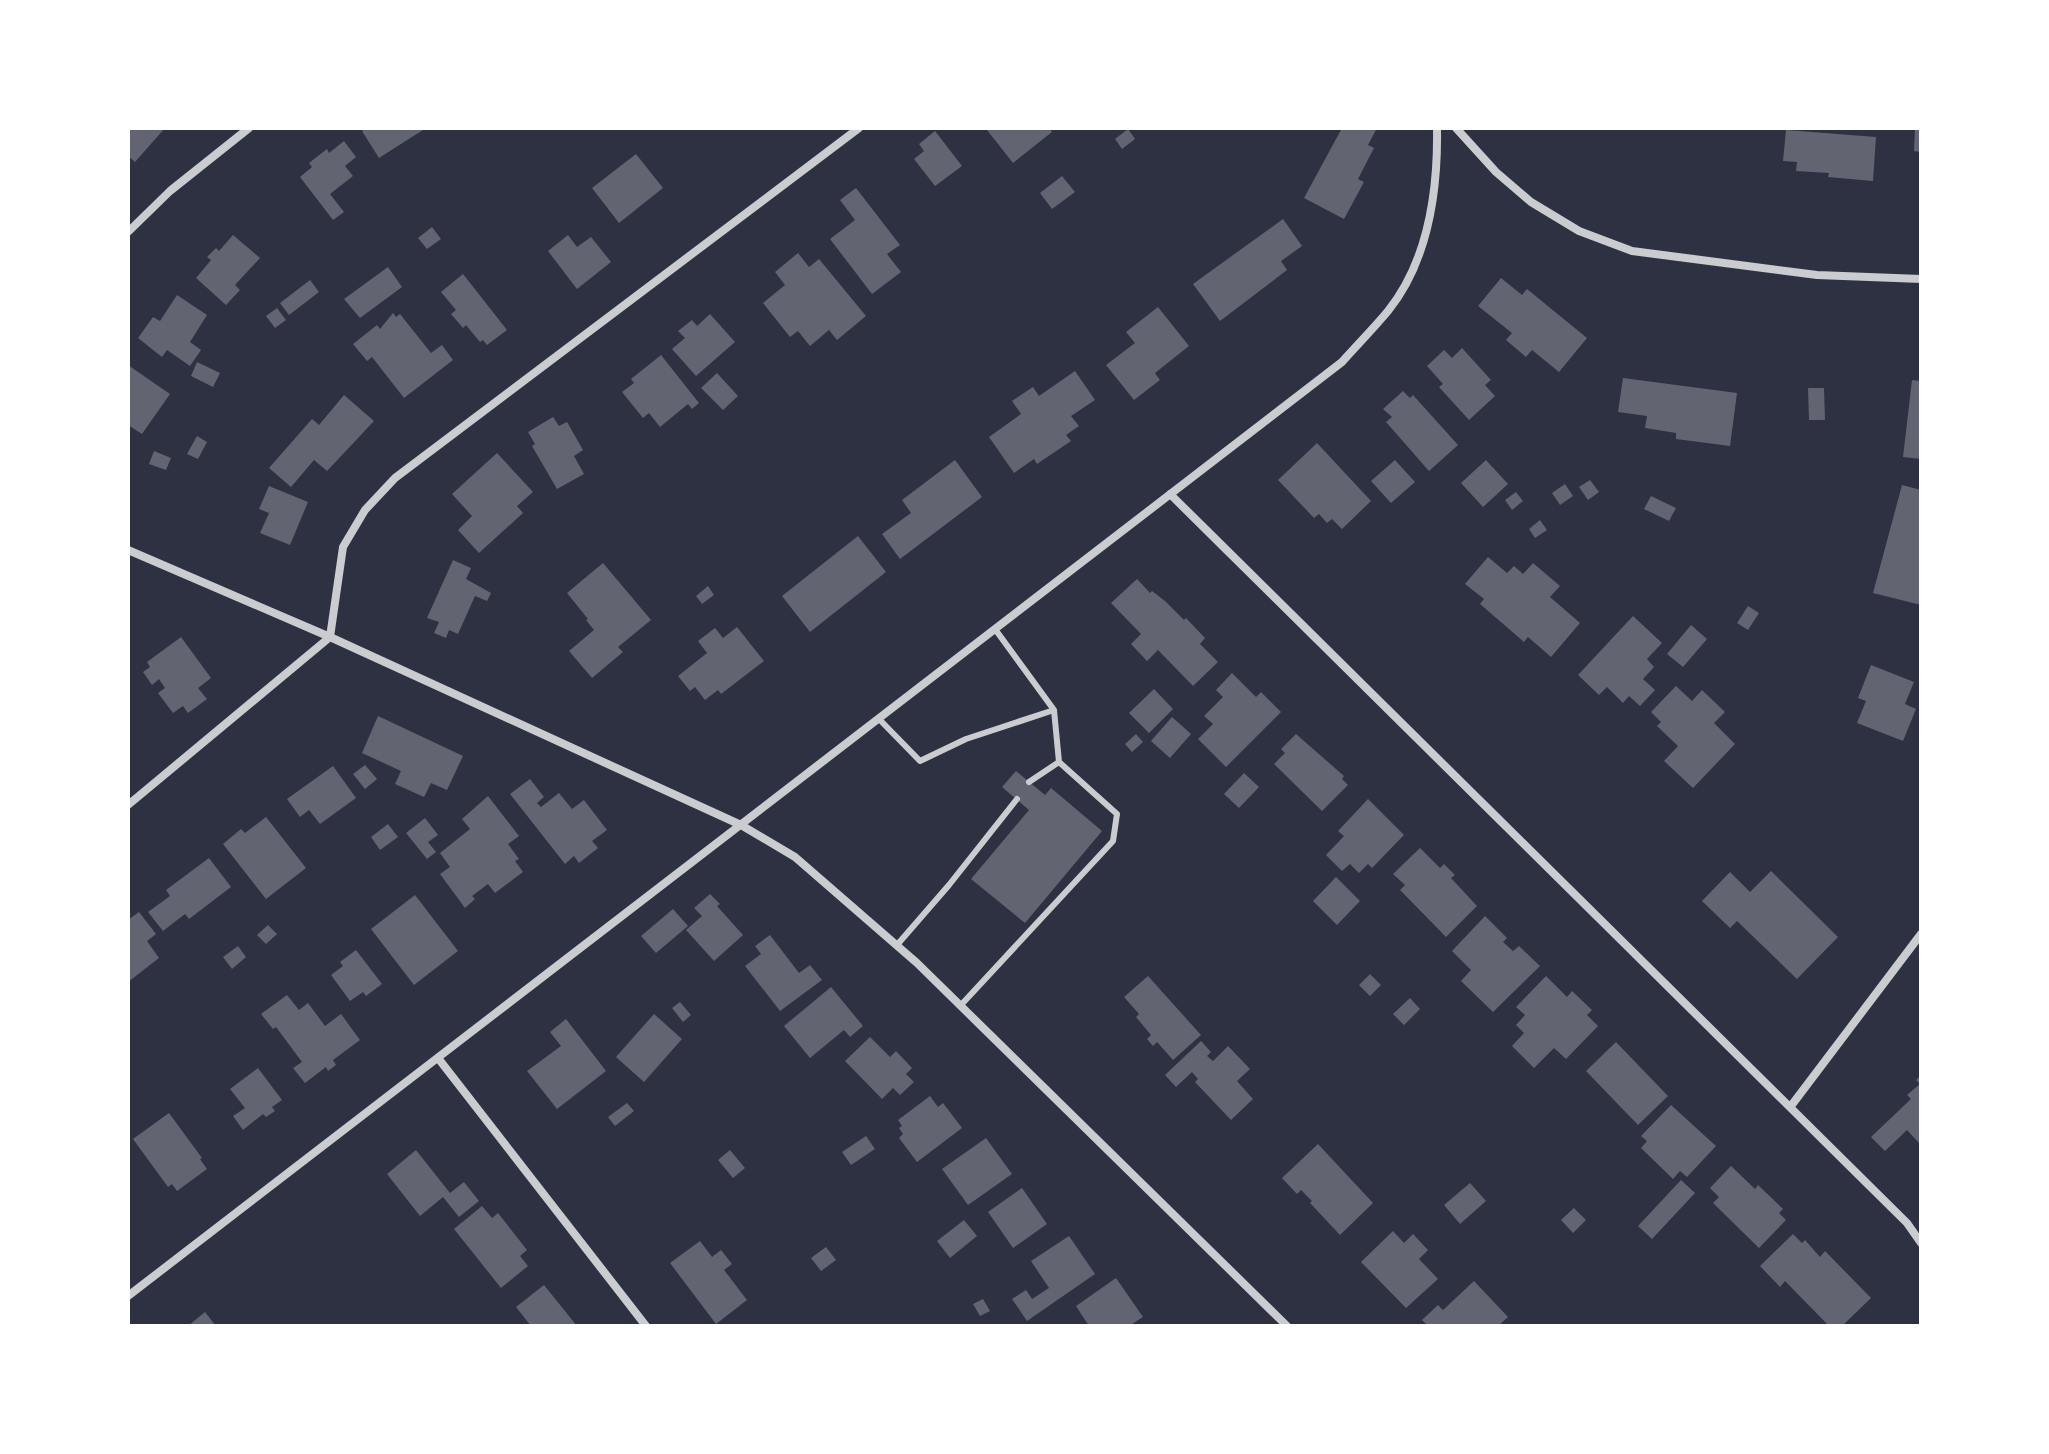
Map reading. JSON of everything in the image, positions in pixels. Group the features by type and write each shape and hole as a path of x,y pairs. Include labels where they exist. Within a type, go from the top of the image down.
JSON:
{"street":[{"path":"128,232 170,191 249,128"},
{"path":"128,805 330,637 343,547 365,510 395,478 859,128"},
{"path":"128,1296 1342,362 1390,309 1415,262 1431,216 1438,169 1437,128"},
{"path":"1456,128 1496,172 1531,202 1579,231 1632,251 1817,275 1921,279"},
{"path":"1170,494 1791,1106 1907,1223 1921,1243"},
{"path":"128,550 330,637 741,825 795,857 961,1005 1287,1326"},
{"path":"1791,1106 1921,934"},
{"path":"438,1058 646,1326"}],"lane":[{"path":"961,1005 1113,841 1117,814 1059,762 1054,710 995,629"},
{"path":"879,719 920,761 966,739 1054,710"},
{"path":"1029,782 1059,762"},
{"path":"897,945 1017,799"}],"building":[{"path":"128,128 165,128 135,162 128,156"},
{"path":"366,128 426,128 379,158 362,131"},
{"path":"1049,128 1052,132 1013,163 987,130"},
{"path":"1342,128 1377,128 1368,145 1374,148 1358,179 1364,182 1344,219 1304,198"},
{"path":"1915,128 1921,128 1921,152 1914,151"},
{"path":"1128,129 1135,139 1122,149 1115,139"},
{"path":"1786,130 1876,137 1873,181 1796,171 1797,162 1783,161"},
{"path":"935,131 962,166 935,186 914,159 924,151 919,144"},
{"path":"344,141 356,157 345,166 353,176 330,194 344,212 333,220 300,177 312,167 309,163"},
{"path":"636,154 663,188 619,223 592,188"},
{"path":"1062,176 1075,192 1052,209 1040,193"},
{"path":"856,188 900,245 887,254 901,272 872,294 830,239 855,220 840,200"},
{"path":"1283,219 1302,246 1281,261 1287,270 1220,321 1193,284"},
{"path":"432,227 441,239 427,249 418,238"},
{"path":"233,235 260,258 235,285 240,290 226,305 196,278 211,260 207,257 216,248 219,251"},
{"path":"568,235 577,247 591,237 611,262 577,289 548,251"},
{"path":"798,253 809,267 819,259 866,316 837,340 829,330 810,346 798,331 790,337 763,303 785,285 775,272"},
{"path":"388,267 402,287 360,318 344,299"},
{"path":"463,274 507,330 487,345 483,340 480,342 466,325 463,328 451,314 456,310 441,292"},
{"path":"1501,278 1522,295 1527,289 1587,338 1559,372 1532,350 1526,357 1506,340 1512,333 1478,306"},
{"path":"310,280 319,292 289,315 280,303"},
{"path":"177,295 207,315 190,342 201,350 190,366 167,350 162,357 138,338 153,317 160,321"},
{"path":"1158,307 1189,346 1155,373 1160,380 1134,400 1106,365 1135,343 1126,332"},
{"path":"277,308 286,320 275,328 266,316"},
{"path":"393,313 396,317 400,314 431,353 442,345 453,360 404,398 372,357 367,361 353,344 377,325 380,329"},
{"path":"710,314 735,342 696,376 672,349 685,338 678,331 692,320 697,326"},
{"path":"1462,348 1491,380 1485,385 1495,396 1469,420 1439,387 1443,384 1427,366 1444,350 1452,358"},
{"path":"661,355 699,403 692,409 688,404 660,427 649,413 643,418 622,392 634,383 631,379"},
{"path":"197,362 220,373 213,387 191,376"},
{"path":"128,365 170,394 142,434 128,425"},
{"path":"1075,371 1095,400 1071,416 1079,426 1066,435 1071,441 1037,464 1034,459 1014,473 989,437 1021,414 1012,401 1033,387 1039,396"},
{"path":"717,373 738,396 723,410 701,388"},
{"path":"1623,378 1737,393 1730,446 1676,439 1676,433 1645,428 1647,416 1618,412"},
{"path":"1912,380 1921,381 1921,459 1903,457"},
{"path":"1808,388 1824,388 1825,420 1809,420"},
{"path":"1403,391 1410,398 1413,395 1458,445 1429,471 1386,422 1392,417 1383,409"},
{"path":"344,395 374,421 327,471 314,460 291,487 269,468 312,419 319,425"},
{"path":"553,417 559,426 567,422 583,450 574,456 584,474 557,489 532,446 535,444 528,432"},
{"path":"197,436 207,442 198,459 187,454"},
{"path":"1317,443 1371,501 1342,529 1332,519 1327,523 1319,514 1314,518 1278,480"},
{"path":"154,451 171,458 166,470 149,464"},
{"path":"497,453 533,492 517,506 523,513 479,553 458,530 472,516 452,494"},
{"path":"955,460 982,497 900,559 882,534 911,513 902,500"},
{"path":"1395,460 1415,482 1391,503 1371,481"},
{"path":"1486,460 1508,484 1483,507 1461,483"},
{"path":"1590,480 1599,492 1588,500 1579,487"},
{"path":"1565,484 1573,496 1560,505 1552,493"},
{"path":"1902,485 1921,490 1921,605 1873,593"},
{"path":"269,486 308,502 290,545 260,533 269,513 259,509"},
{"path":"1516,492 1523,501 1512,510 1505,500"},
{"path":"1651,496 1676,508 1669,521 1644,509"},
{"path":"1540,520 1547,530 1535,538 1529,529"},
{"path":"858,536 886,572 810,632 782,596"},
{"path":"1488,557 1507,573 1514,566 1523,574 1533,563 1560,586 1550,597 1580,623 1551,657 1528,637 1524,642 1480,604 1484,599 1465,584"},
{"path":"453,560 471,568 466,579 491,593 487,601 475,596 458,634 449,630 446,638 434,633 439,622 427,618"},
{"path":"603,563 651,620 618,647 623,652 592,678 569,651 594,630 567,593"},
{"path":"1137,579 1150,593 1152,591 1165,601 1184,620 1186,618 1205,638 1200,644 1218,662 1193,686 1158,650 1147,661 1131,644 1141,634 1111,603"},
{"path":"708,586 714,595 702,604 696,596"},
{"path":"1748,606 1759,613 1748,630 1737,623"},
{"path":"1633,616 1662,643 1647,659 1654,667 1643,679 1655,690 1640,706 1629,696 1623,703 1607,687 1599,695 1578,675"},
{"path":"1691,625 1707,639 1683,667 1667,654"},
{"path":"737,627 764,661 721,694 718,690 705,700 695,687 690,691 678,676 707,653 698,641 715,628 723,638"},
{"path":"181,637 211,678 198,688 207,699 188,713 183,706 173,713 158,693 165,688 159,679 152,685 143,672 150,667 147,662"},
{"path":"1871,665 1914,682 1905,704 1916,709 1903,741 1857,723 1866,701 1858,698"},
{"path":"1232,673 1256,697 1261,692 1281,712 1226,767 1198,739 1213,724 1204,716 1223,697 1216,690"},
{"path":"1676,686 1692,701 1702,690 1725,712 1714,723 1735,744 1693,788 1664,761 1678,746 1657,726 1661,722 1651,712"},
{"path":"1154,689 1173,709 1149,733 1129,713"},
{"path":"378,716 463,756 447,790 431,783 424,797 395,784 401,771 362,753"},
{"path":"1172,717 1191,734 1170,758 1151,741"},
{"path":"1136,734 1143,742 1132,752 1125,744"},
{"path":"1296,734 1344,776 1342,779 1348,785 1322,811 1274,764 1285,753 1281,749"},
{"path":"365,765 377,779 365,789 353,774"},
{"path":"333,766 356,798 320,824 309,810 300,817 287,799"},
{"path":"1016,771 1045,795 1051,788 1102,831 1025,923 971,879 1029,810 1002,787"},
{"path":"1244,773 1259,787 1239,808 1224,794"},
{"path":"530,779 544,797 537,803 541,807 559,793 572,809 584,800 607,830 592,841 598,848 579,863 574,856 565,864 510,794"},
{"path":"488,796 519,836 508,844 519,859 515,861 523,872 495,893 488,884 472,896 475,899 465,908 440,874 450,867 440,853 470,829 462,819"},
{"path":"1368,799 1404,835 1372,868 1368,864 1359,873 1350,864 1342,871 1326,855 1344,836 1338,831"},
{"path":"266,817 306,868 266,899 223,844 241,829 245,833"},
{"path":"425,818 438,835 428,842 436,852 427,859 406,833"},
{"path":"388,824 398,837 380,850 371,837"},
{"path":"1420,848 1440,868 1444,864 1455,875 1451,878 1477,906 1446,937 1400,890 1405,885 1393,874"},
{"path":"209,858 231,887 189,919 185,914 163,931 148,912 170,896 166,890"},
{"path":"1771,871 1838,937 1797,979 1737,921 1730,928 1702,901 1730,872 1750,892"},
{"path":"1336,877 1360,901 1337,925 1313,901"},
{"path":"710,894 743,935 714,961 686,930 702,916 694,908"},
{"path":"415,895 458,951 414,985 371,929"},
{"path":"673,909 688,926 656,953 641,936"},
{"path":"139,912 156,934 147,941 159,958 128,982 128,920"},
{"path":"1485,916 1507,938 1503,942 1513,951 1519,946 1540,966 1493,1012 1461,981 1471,970 1452,951"},
{"path":"268,925 277,934 266,944 257,935"},
{"path":"770,935 799,973 810,965 822,980 780,1011 745,966 761,954 755,946"},
{"path":"238,946 246,957 232,969 223,957"},
{"path":"356,950 382,984 366,996 363,992 350,1001 331,975 343,966 340,962"},
{"path":"1370,974 1381,985 1370,996 1359,985"},
{"path":"1148,976 1201,1035 1173,1060 1157,1042 1153,1046 1147,1039 1151,1035 1124,997"},
{"path":"1546,976 1567,997 1572,991 1592,1010 1587,1015 1598,1026 1566,1059 1554,1048 1534,1068 1512,1046 1524,1033 1516,1025 1525,1015 1516,1007"},
{"path":"831,987 863,1026 850,1037 844,1030 810,1058 784,1026"},
{"path":"287,995 299,1010 308,1003 325,1026 341,1014 360,1040 333,1060 336,1065 328,1071 326,1067 305,1083 293,1068 302,1062 276,1027 273,1029 261,1014"},
{"path":"1410,998 1420,1009 1404,1025 1393,1014"},
{"path":"680,1002 691,1015 683,1022 672,1008"},
{"path":"654,1014 682,1039 644,1082 616,1057"},
{"path":"566,1019 606,1071 557,1109 527,1071 561,1046 550,1032"},
{"path":"870,1037 890,1057 896,1051 912,1068 906,1074 914,1082 900,1095 893,1088 882,1099 845,1061"},
{"path":"1201,1041 1211,1052 1207,1056 1213,1061 1228,1046 1250,1069 1237,1081 1253,1099 1231,1120 1195,1082 1198,1079 1192,1072 1176,1087 1165,1075"},
{"path":"1616,1042 1668,1096 1638,1125 1586,1071"},
{"path":"258,1068 282,1100 272,1107 275,1111 266,1117 263,1114 243,1130 233,1116 245,1108 230,1089"},
{"path":"1921,1075 1921,1140 1919,1143 1907,1130 1885,1151 1871,1137 1911,1099 1907,1095 1920,1084 1916,1080"},
{"path":"930,1096 938,1107 943,1103 962,1128 917,1162 899,1138 903,1134 898,1120"},
{"path":"627,1103 634,1111 615,1126 608,1117"},
{"path":"1671,1105 1716,1146 1687,1177 1680,1171 1673,1179 1641,1148 1647,1141 1641,1136"},
{"path":"169,1113 207,1169 177,1191 172,1184 168,1187 133,1139"},
{"path":"866,1136 875,1149 851,1165 842,1152"},
{"path":"986,1138 1012,1174 968,1205 942,1169"},
{"path":"1318,1144 1373,1203 1340,1235 1301,1190 1297,1194 1282,1178"},
{"path":"416,1150 450,1193 464,1182 479,1201 459,1217 443,1197 420,1216 387,1174"},
{"path":"730,1150 745,1168 733,1178 718,1160"},
{"path":"1731,1166 1755,1189 1758,1185 1783,1209 1779,1213 1786,1220 1759,1248 1713,1203 1719,1197 1710,1188"},
{"path":"1681,1180 1695,1193 1652,1239 1638,1226"},
{"path":"1470,1183 1486,1201 1460,1224 1444,1205"},
{"path":"1022,1188 1047,1224 1013,1248 988,1212"},
{"path":"482,1206 492,1218 498,1213 527,1250 520,1256 528,1266 501,1288 454,1229"},
{"path":"1574,1208 1586,1220 1573,1233 1561,1220"},
{"path":"964,1220 977,1236 950,1258 937,1241"},
{"path":"1393,1231 1404,1243 1413,1234 1428,1250 1419,1259 1438,1279 1406,1308 1361,1262"},
{"path":"1793,1234 1802,1243 1805,1240 1820,1257 1825,1251 1871,1298 1842,1326 1829,1326 1785,1281 1780,1287 1760,1266"},
{"path":"1069,1236 1095,1274 1027,1321 1012,1299 1026,1290 1032,1299 1049,1288 1031,1261"},
{"path":"700,1241 712,1257 721,1250 732,1264 724,1270 747,1300 716,1324 670,1263"},
{"path":"826,1247 836,1260 821,1271 811,1258"},
{"path":"1116,1278 1143,1317 1129,1326 1089,1326 1076,1306"},
{"path":"1474,1281 1508,1317 1498,1326 1428,1326 1422,1320 1438,1305 1443,1310"},
{"path":"544,1285 577,1326 531,1326 516,1307"},
{"path":"983,1299 990,1311 980,1316 973,1304"},
{"path":"205,1312 216,1326 188,1326"}]}
